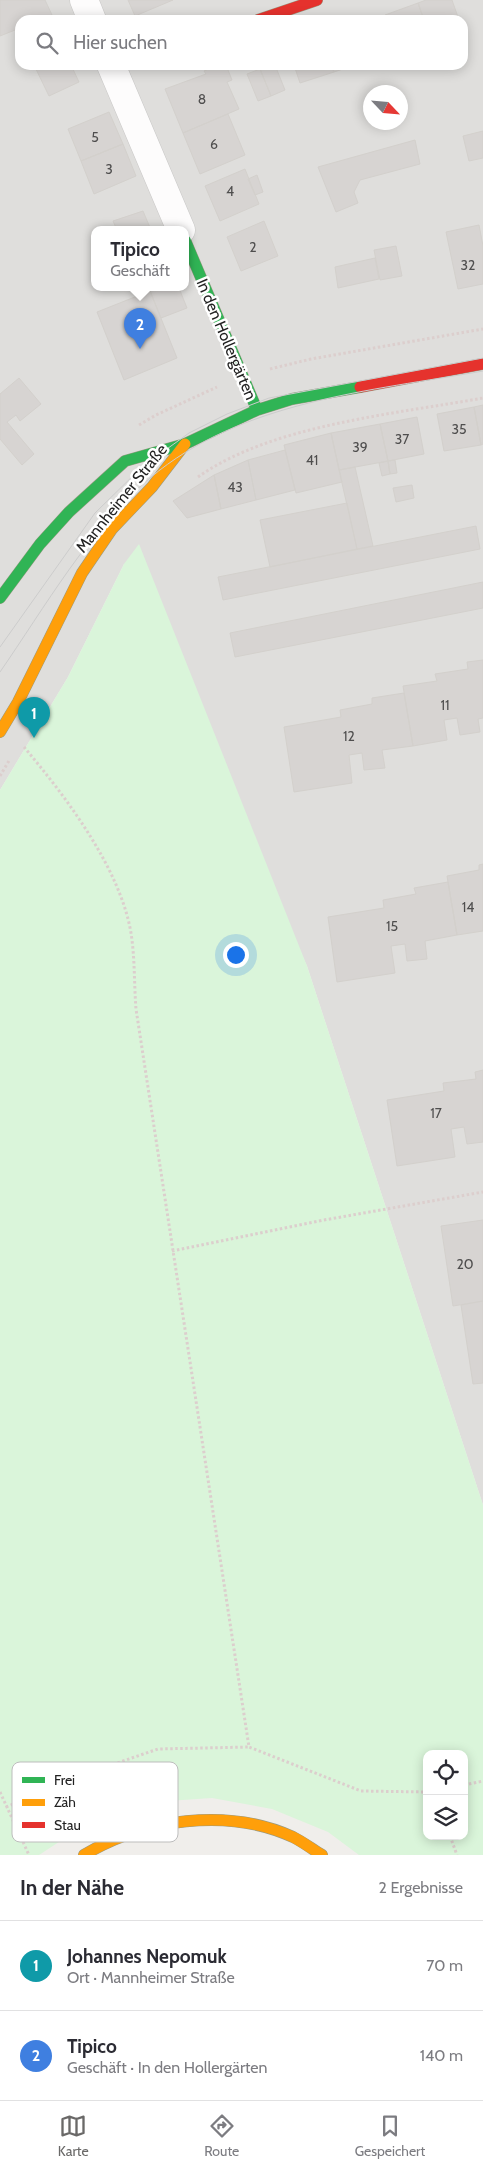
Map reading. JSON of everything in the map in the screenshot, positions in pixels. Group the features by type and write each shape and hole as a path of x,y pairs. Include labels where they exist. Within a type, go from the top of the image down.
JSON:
{"street":[{"path":"84,0 90,15"},
{"path":"273,15 317,0"},
{"path":"119,70 179,226"},
{"name":"In den Hollergärten","path":"189,250 256,410"},
{"name":"Mannheimer Straße","path":"0,598 40,544 69,512 125,461 185,444 256,410 292,399 483,364"},
{"name":"Mannheimer Straße","path":"0,732 18,702 82,573 112,529 152,487 185,444"},
{"path":"178,1821 242,1822 292,1836 322,1855"},
{"path":"84,1855 110,1842"}],"path":[{"path":"242,376 310,359 483,329"},
{"path":"196,478 230,458 308,430 483,398"},
{"path":"20,743 60,790 115,881 131,932 136,1009 249,1747"},
{"path":"0,776 15,751"},
{"path":"172,1251 324,1220 483,1192"},
{"path":"120,1762 158,1749 249,1747 361,1791 423,1792"},
{"path":"468,1784 483,1780"},
{"path":"0,1792 12,1820"},
{"path":"6,1807 12,1805"},
{"path":"451,1840 457,1855"},
{"path":"23,1842 29,1855"}],"shaded area":[{"path":"0,0 483,0 483,1505 307,966 124,564 68,677 0,790"}],"green space":[{"path":"139,544 307,966 483,1505 483,1855 359,1855 328,1832 272,1809 212,1798 178,1800 178,1762 12,1762 12,1842 59,1842 39,1855 0,1855 0,790 68,677 124,564"}],"building":[{"path":"0,0 45,0 52,15 15,15 15,30 0,36"},
{"path":"128,0 173,0 137,15 135,15"},
{"path":"426,0 452,0 457,15 422,15 418,3"},
{"path":"418,3 422,15 385,15"},
{"path":"36,70 73,70 79,82 49,96"},
{"path":"228,70 232,80 227,82 239,109 183,133 165,89 206,74 204,71"},
{"path":"260,70 277,70 285,90 271,96"},
{"path":"260,70 271,96 258,101 247,74"},
{"path":"296,70 333,70 334,72 300,83"},
{"path":"109,112 123,144 81,161 68,129"},
{"path":"228,114 245,155 200,174 183,133"},
{"path":"483,131 483,158 469,161 463,136"},
{"path":"415,140 420,164 360,180 354,192 358,203 336,212 318,167"},
{"path":"123,144 136,176 94,194 81,161"},
{"path":"245,169 259,204 220,221 205,186"},
{"path":"257,175 263,192 255,195 248,179"},
{"path":"143,211 149,226 115,226 113,221"},
{"path":"264,221 278,256 241,271 227,237"},
{"path":"479,225 483,246 483,284 458,289 446,232"},
{"path":"396,246 402,276 380,280 374,250"},
{"path":"375,258 379,279 338,288 335,267"},
{"path":"150,291 180,291 187,308 161,318"},
{"path":"150,291 177,358 124,380 97,312"},
{"path":"19,378 41,404 20,421 16,415 7,422 34,454 22,465 0,439 0,394"},
{"path":"483,405 483,444 481,445 474,407"},
{"path":"474,407 481,445 444,451 437,414"},
{"path":"417,417 424,454 388,461 380,424"},
{"path":"380,424 388,461 339,470 331,433"},
{"path":"331,433 342,482 296,493 284,445"},
{"path":"285,450 295,490 256,500 248,460"},
{"path":"248,460 256,500 221,509 214,475"},
{"path":"395,460 397,473 390,474 388,461"},
{"path":"388,461 390,474 382,476 379,463"},
{"path":"355,467 373,546 357,549 339,470"},
{"path":"214,475 221,509 187,518 173,501"},
{"path":"412,485 414,498 396,502 393,488"},
{"path":"347,503 357,549 270,567 260,520"},
{"path":"476,526 480,549 223,600 218,577"},
{"path":"483,582 483,608 235,657 230,633"},
{"path":"483,660 483,718 478,719 480,732 460,735 457,718 444,720 447,740 413,746 403,686 437,681 435,674 468,669 467,662"},
{"path":"404,693 413,746 382,750 385,768 364,770 362,753 349,755 352,783 294,792 284,727 341,717 340,710 372,704 372,698"},
{"path":"483,864 483,931 457,935 447,876 479,870 479,865"},
{"path":"448,882 457,935 425,941 427,959 407,961 405,944 391,946 395,973 337,982 328,917 384,908 383,900 416,894 414,888"},
{"path":"483,1070 483,1142 467,1144 464,1127 451,1129 455,1157 397,1166 387,1100 444,1091 443,1083 476,1079 475,1072"},
{"path":"483,1220 483,1301 453,1306 441,1226"},
{"path":"483,1301 483,1383 473,1384 461,1305"}],"tram line":[{"path":"0,647 95,513 142,467 189,433 227,414 269,398 483,358"},
{"path":"0,672 69,570 107,521 150,478 186,452 225,432 266,416 308,403 352,393 483,371"}],"traffic: fast":[{"path":"189,249 257,410"},
{"path":"0,598 40,544 69,512 125,461 185,444 257,410 292,399 360,387"}],"traffic: slow":[{"path":"0,732 18,702 82,573 112,529 152,487 185,444"},
{"path":"178,1822 214,1820 241,1822 268,1828 293,1837 322,1855"},
{"path":"84,1855 110,1842"}],"traffic: jam":[{"path":"273,15 317,0"},
{"path":"360,387 483,364"}],"place":[{"name":"Tipico","path":"140,349"},
{"name":"Johannes Nepomuk","path":"34,738"}]}
